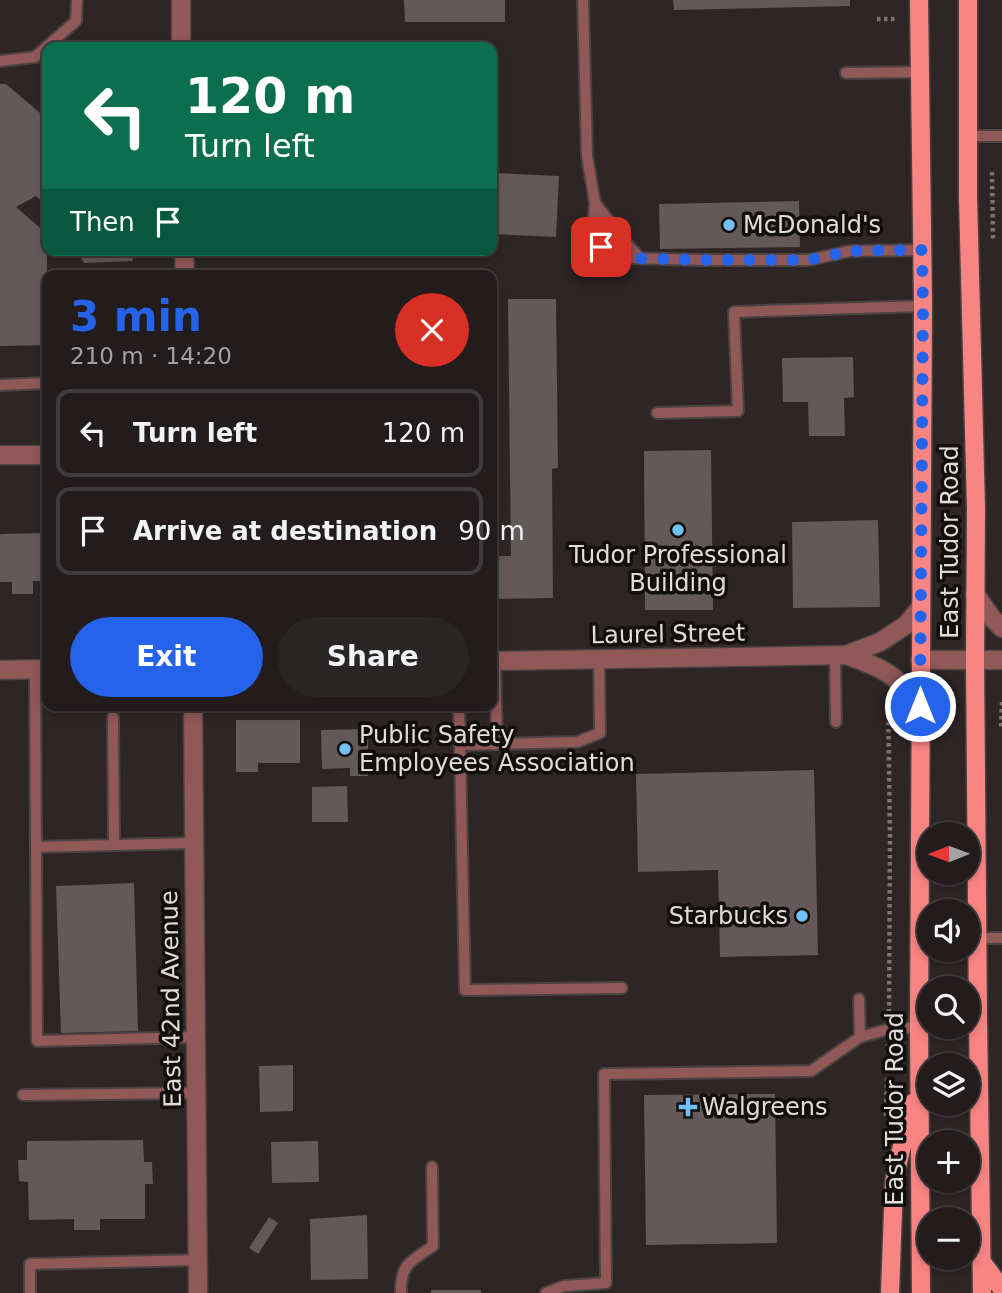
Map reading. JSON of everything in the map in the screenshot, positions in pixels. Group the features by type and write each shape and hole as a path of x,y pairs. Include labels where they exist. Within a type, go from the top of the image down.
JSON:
{"main road":[{"name":"East Tudor Road","path":"919,0 923,306 919,976"},
{"name":"East Tudor Road","path":"966,1 976,509 977,899"},
{"name":"East Tudor Road","path":"977,962 982,1293"},
{"path":"890,1293 896,1172 917,1087"},
{"name":"East Tudor Road","path":"919,1116 921,1293"},
{"path":"982,1262 1002,1289"}],"street":[{"path":"181,0 181,42"},
{"path":"0,455 42,454"},
{"path":"975,594 1002,628"},
{"name":"Laurel Street","path":"497,661 840,656 880,642 906,625 921,607"},
{"name":"Laurel Street","path":"840,656 890,674 906,687 920,706"},
{"path":"920,660 1002,660"},
{"path":"0,670 41,669"},
{"name":"East 42nd Avenue","path":"193,711 198,1293"}],"lane":[{"path":"52,42 76,21 77,0"},
{"path":"583,0 587,156 595,203 594,235 601,247 626,258 808,260 850,251 922,250"},
{"path":"0,61 35,57 42,51"},
{"path":"846,73 920,72"},
{"path":"967,136 1002,135"},
{"path":"595,203 640,258"},
{"path":"657,413 738,411 734,312 923,306"},
{"path":"0,385 42,383"},
{"path":"836,722 840,656"},
{"path":"460,745 577,743 600,733 599,659"},
{"path":"41,669 36,847 37,1041 196,1037"},
{"path":"459,711 465,990 621,988"},
{"path":"496,711 497,744"},
{"path":"113,717 114,845"},
{"path":"36,847 194,843"},
{"path":"980,938 1002,938"},
{"path":"859,999 860,1037"},
{"path":"547,1293 564,1286 606,1283 604,1074 811,1071 860,1037 888,1029 917,1027"},
{"path":"23,1095 197,1093"},
{"path":"401,1293 401,1279 408,1264 433,1246 432,1167"},
{"path":"30,1293 30,1264 198,1260"}],"path":[{"path":"877,19 899,19"},
{"path":"886,1126 890,838 887,698"},
{"path":"1002,702 1002,730"}],"building":[{"path":"404,0 505,0 505,22 405,22"},
{"path":"673,0 850,0 850,6 674,10"},
{"path":"0,84 6,84 42,115 42,201 36,196 16,207 42,230 42,256 47,256 47,270 42,270 42,345 0,346"},
{"path":"497,173 559,176 556,237 497,234"},
{"name":"McDonald's","path":"799,201 800,247 660,249 659,204"},
{"path":"80,256 133,256 133,261 84,263"},
{"path":"508,299 556,299 558,468 552,469 553,598 497,599 497,556 511,556"},
{"path":"853,357 854,397 844,398 845,436 809,436 808,402 783,402 782,358"},
{"name":"Tudor Professional Building","path":"711,450 713,610 645,610 644,451"},
{"path":"878,520 880,607 793,608 792,522"},
{"path":"42,533 42,581 33,581 33,594 12,594 12,582 0,582 1,534"},
{"path":"236,720 300,720 300,763 258,763 258,772 236,772"},
{"name":"Public Safety Employees Association","path":"368,729 368,776 350,776 350,768 322,769 321,730"},
{"path":"814,770 818,955 720,957 718,870 638,872 636,774"},
{"path":"347,786 348,822 312,822 312,787"},
{"path":"134,883 138,1031 61,1033 56,886"},
{"path":"293,1065 293,1111 260,1112 259,1066"},
{"name":"Walgreens","path":"775,1094 777,1243 646,1245 644,1095"},
{"path":"143,1140 144,1162 152,1162 153,1184 145,1184 145,1219 100,1219 100,1230 74,1230 74,1219 29,1220 28,1182 19,1181 18,1160 27,1160 27,1141"},
{"path":"318,1141 319,1182 272,1183 271,1142"},
{"path":"367,1215 368,1279 311,1280 310,1219"},
{"path":"269,1217 278,1223 258,1254 249,1248"},
{"path":"431,1290 481,1290 481,1293 431,1293"}],"place":[{"name":"McDonald's","path":"729,225"},
{"name":"Tudor Professional Building","path":"678,530"},
{"name":"Public Safety Employees Association","path":"345,749"},
{"name":"Starbucks","path":"802,916"},
{"name":"Walgreens","path":"688,1107"}],"route":[{"path":"601,247 626,258 703,260 808,260 850,251 922,250 920,706"}]}
